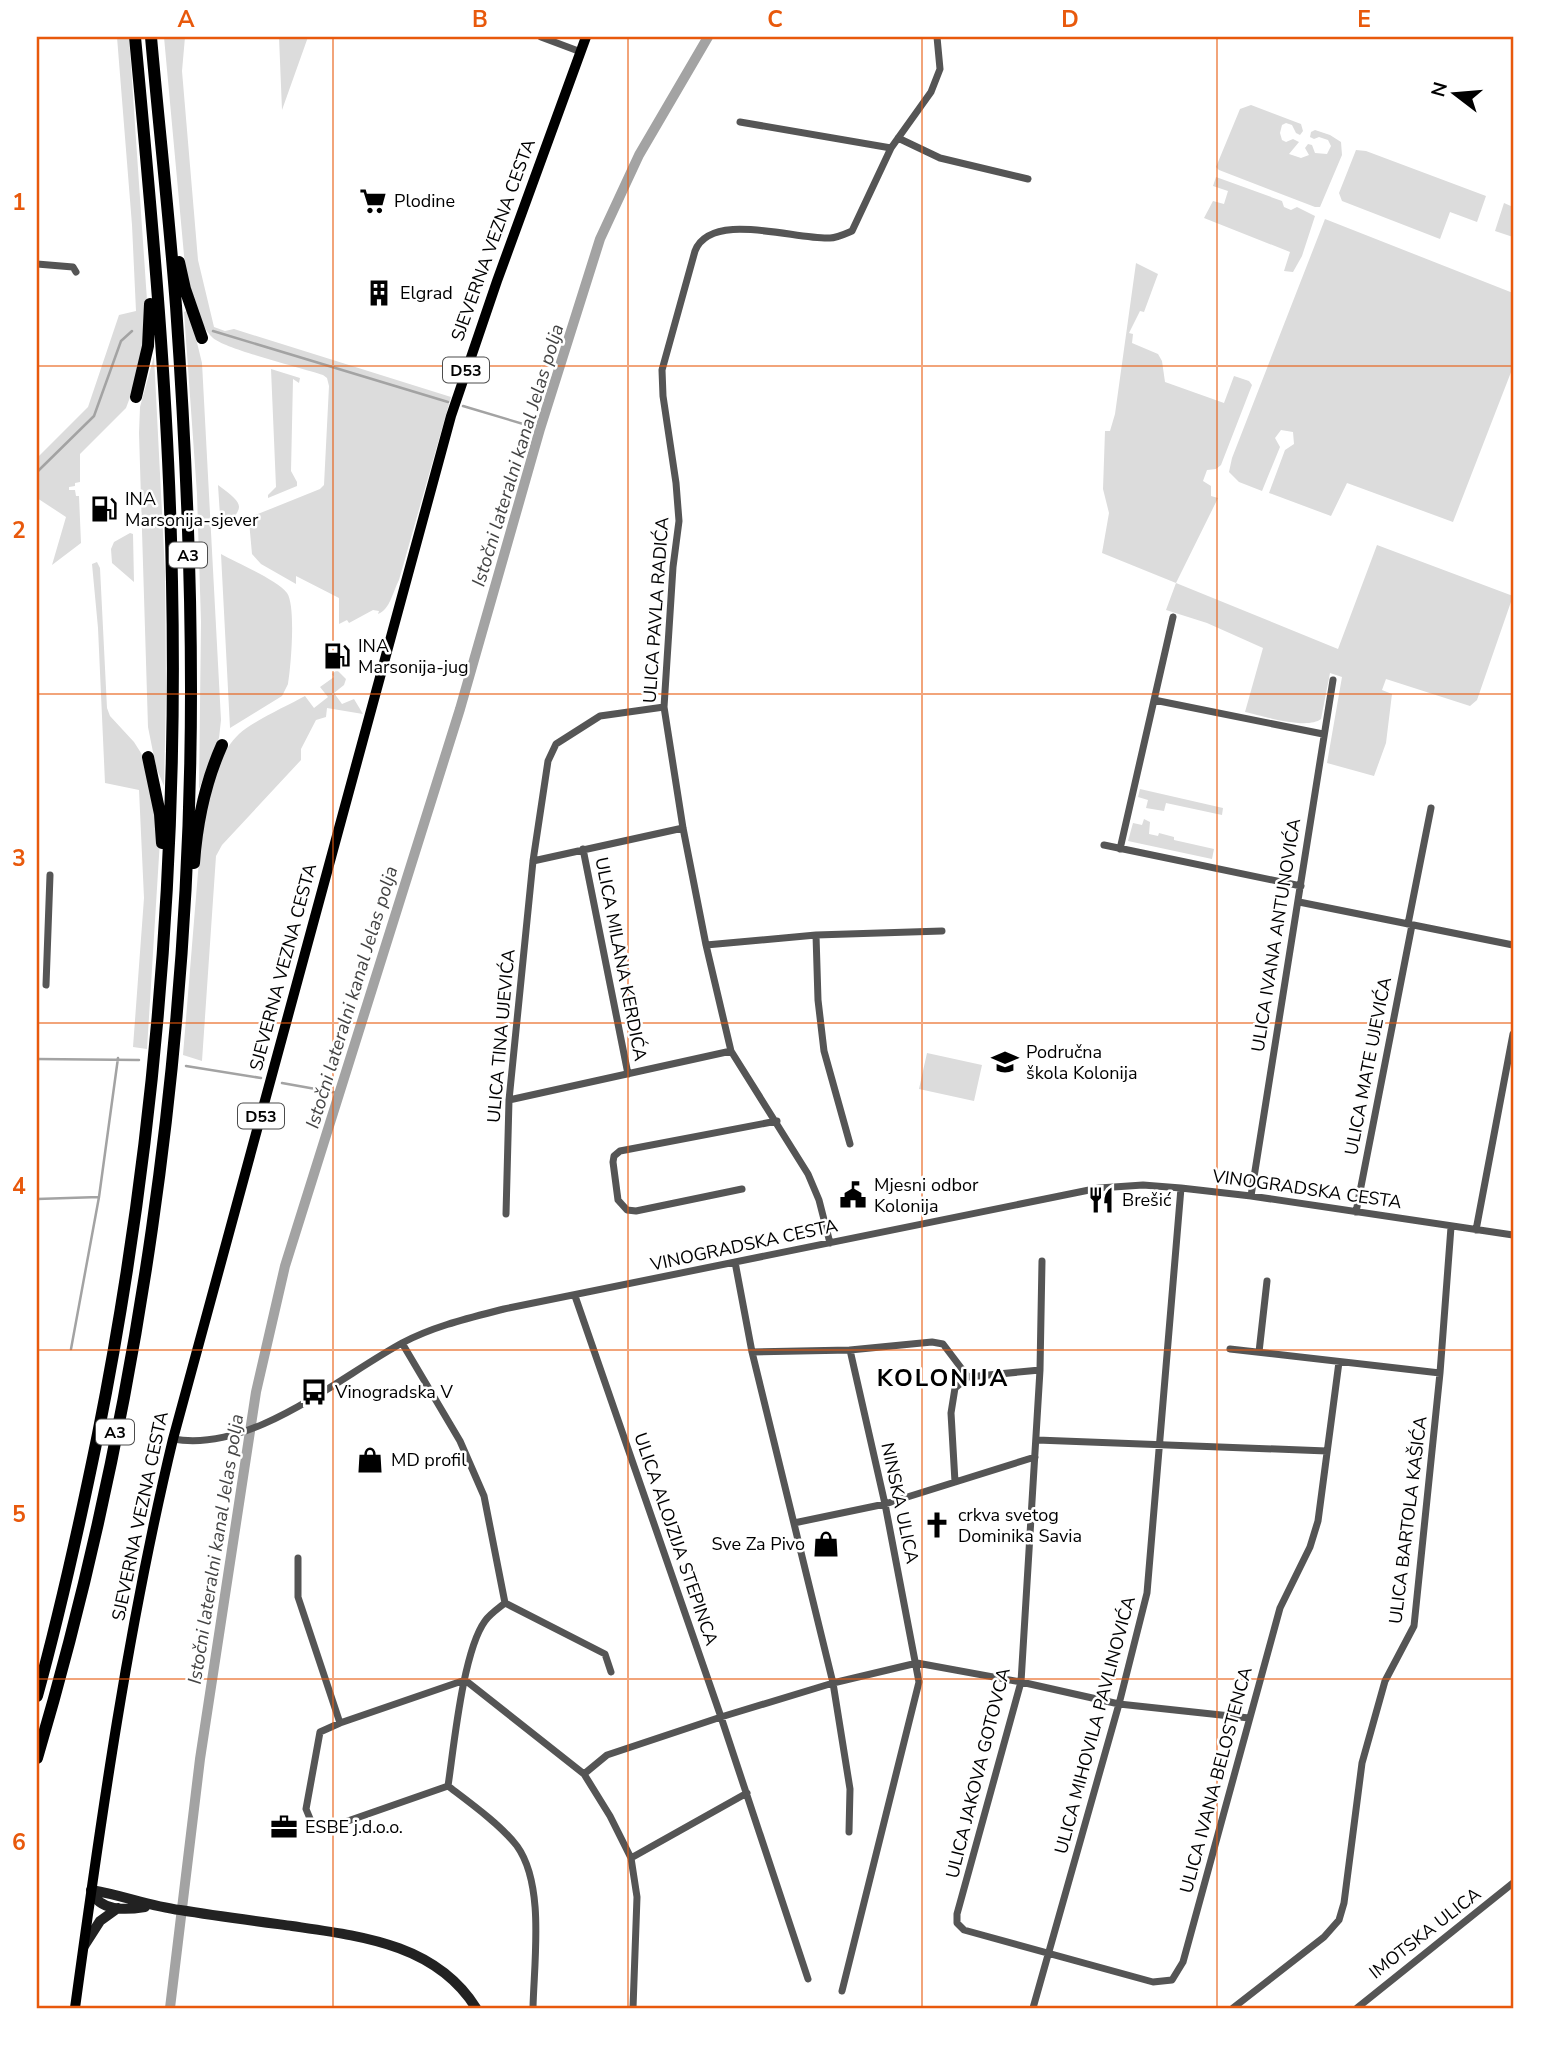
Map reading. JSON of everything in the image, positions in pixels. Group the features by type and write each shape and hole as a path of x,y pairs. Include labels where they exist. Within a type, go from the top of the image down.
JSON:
{"highway":[{"name":"A3","path":"37,1696 64,1595 85,1498 132,1243 150,1101 167,907 173,701 168,440 153,231 135,37"},
{"name":"A3","path":"37,1758 80,1596 128,1370 167,1100 181,935 190,763 190,602 176,308 151,37"},
{"path":"165,176 174,201 181,275 202,338"},
{"path":"136,397 149,336 151,314 148,263 153,231"},
{"path":"181,935 190,914 194,852 202,799 222,745"},
{"path":"148,757 161,821 161,885 167,907"}],"main road":[{"name":"SJEVERNA VEZNA CESTA","path":"75,2008 132,1635 173,1439 452,416 492,293 586,37"},
{"path":"91,1890 97,1901 119,1908 149,1906"},
{"path":"91,1890 149,1906 350,1934 399,1947 451,1977 468,1994 476,2008"},
{"path":"83,1947 100,1922 119,1908"}],"street":[{"path":"541,37 581,52"},
{"path":"740,122 891,148 931,92 940,69 937,37"},
{"path":"898,138 940,158 1028,179"},
{"name":"ULICA PAVLA RADIĆA","path":"830,1243 819,1200 808,1174 731,1051 706,945 683,828 664,707 673,567 679,521 663,396 663,370 698,242 724,229 832,238 852,232 891,148"},
{"path":"37,264 63,264 73,267 76,272"},
{"path":"1120,849 1173,617"},
{"name":"ULICA IVANA ANTUNOVIĆA","path":"1251,1196 1333,680"},
{"path":"1154,700 1323,734"},
{"name":"ULICA TINA UJEVIĆA","path":"506,1214 509,1100 533,861 548,761 556,744 600,716 664,707"},
{"name":"ULICA MATE UJEVIĆA","path":"1356,1212 1431,808"},
{"path":"533,861 683,828"},
{"path":"1104,845 1301,886"},
{"name":"ULICA MILANA KERDIĆA","path":"583,849 628,1074"},
{"path":"46,985 50,875"},
{"path":"1299,902 1513,945"},
{"path":"706,945 816,935 942,931"},
{"path":"816,935 818,1000 824,1051 850,1144"},
{"path":"37,954 47,954"},
{"path":"1476,1230 1513,1034"},
{"path":"509,1100 731,1051"},
{"path":"742,1189 636,1211 627,1210 618,1200 614,1156 620,1151 777,1121"},
{"name":"VINOGRADSKA CESTA","path":"173,1439 211,1440 267,1422 402,1343 431,1329 465,1319 1099,1188 1143,1185 1181,1188 1513,1235"},
{"name":"ULICA MIHOVILA PAVLINOVIĆA","path":"1033,2008 1119,1704 1147,1593 1181,1188"},
{"name":"ULICA BARTOLA KAŠIĆA","path":"1233,2008 1324,1937 1339,1920 1344,1903 1362,1763 1385,1681 1414,1626 1440,1373 1451,1227"},
{"name":"ULICA JAKOVA GOTOVCA","path":"957,1914 1021,1682 1037,1440 1042,1261"},
{"path":"735,1262 752,1352 833,1683 850,1789 849,1832"},
{"path":"1259,1352 1267,1281"},
{"name":"ULICA ALOJZIJA STEPINCA","path":"575,1296 747,1793 808,1979"},
{"path":"752,1352 850,1350 932,1342 943,1344 968,1377"},
{"path":"402,1343 460,1441 484,1496 505,1603"},
{"path":"1230,1349 1440,1373"},
{"name":"NINSKA ULICA","path":"842,1991 919,1682 885,1504 850,1350"},
{"name":"ULICA IVANA BELOSTENCA","path":"957,1914 957,1923 964,1930 1153,1982 1172,1980 1183,1962 1280,1608 1310,1547 1318,1521 1339,1362"},
{"path":"955,1482 951,1413 955,1388 968,1377 1040,1370"},
{"path":"1037,1440 1327,1451"},
{"path":"794,1523 885,1504 1035,1457"},
{"path":"298,1558 298,1597 340,1723"},
{"path":"505,1603 605,1654 611,1672"},
{"path":"448,1786 465,1679 474,1644 485,1621 505,1603"},
{"path":"584,1774 607,1755 833,1683 917,1663 1119,1704 1249,1718"},
{"path":"448,1786 342,1823 321,1827 311,1821 306,1809 320,1732 465,1679"},
{"path":"465,1679 584,1774 610,1816 631,1858 637,1897 633,2008"},
{"path":"448,1786 479,1810 516,1845 528,1868 535,1895 533,2008"},
{"path":"631,1858 747,1793"},
{"name":"IMOTSKA ULICA","path":"1357,2008 1513,1883"}],"shaded area":[{"path":"117,37 129,37 148,315 135,384 126,408 80,454 80,482 69,487 69,490 75,490 76,496 79,496 81,543 52,565 66,517 37,498 37,458 88,407 119,315 136,311"},
{"path":"164,37 185,37 182,71 198,260 214,327 225,331 234,329 451,397 399,580 388,604 378,614 379,611 373,610 349,623 347,620 339,624 339,598 296,576 296,584 261,564 252,554 249,521 253,516 324,485 329,386 323,375 220,342 207,332 203,324 185,266"},
{"path":"279,37 308,37 282,110"},
{"path":"1251,105 1301,124 1303,131 1300,135 1292,125 1282,125 1282,140 1286,142 1293,139 1299,142 1289,154 1301,158 1309,155 1305,148 1308,144 1312,145 1315,153 1327,154 1331,146 1328,140 1310,137 1315,130 1341,142 1342,155 1320,207 1216,167 1240,109"},
{"path":"1356,150 1366,151 1486,196 1477,222 1450,212 1440,239 1342,201 1339,193"},
{"path":"1216,177 1282,201 1284,207 1291,210 1297,207 1315,216 1302,256 1293,272 1284,271 1290,252 1204,218 1213,201 1224,204 1228,191 1213,186"},
{"path":"1504,203 1513,207 1513,237 1495,231"},
{"path":"1325,219 1513,293 1513,367 1453,522 1347,483 1331,516 1269,493 1285,450 1294,444 1293,432 1281,430 1275,438 1280,447 1262,491 1239,482 1229,472 1232,458"},
{"path":"1136,263 1158,274 1144,312 1140,311 1129,333 1133,334 1132,343 1158,354 1162,361 1165,382 1224,403 1234,376 1249,381 1252,385 1221,465 1207,470 1203,481 1211,486 1211,496 1218,498 1176,583 1102,553 1109,513 1103,489 1105,431 1110,431 1115,414"},
{"path":"189,310 202,363 221,720 219,738 199,789 201,622 197,494 184,312"},
{"path":"154,356 165,572 164,786 156,767 148,727 139,433 140,407"},
{"path":"271,369 300,378 299,383 293,379 291,471 297,486 268,498 276,487"},
{"path":"218,485 238,502 239,506 235,516 221,531"},
{"path":"133,534 134,582 112,563 111,549 114,542"},
{"path":"1377,545 1513,596 1477,700 1470,706 1386,679 1382,690 1392,694 1386,743 1374,776 1327,763 1342,677 1330,673 1321,719 1314,722 1284,721 1245,712 1263,648 1207,623 1166,610 1176,583 1338,649"},
{"path":"221,554 282,588 290,600 292,623 288,684 282,696 230,728"},
{"path":"97,562 100,568 107,708 110,716 141,753 148,772 160,840 147,1049 133,1047 144,898 139,790 105,783 98,628 92,564"},
{"path":"337,670 346,679 344,685 334,693 342,704 354,699 363,714 327,708 326,717 316,720 301,749 301,760 222,845 216,856 202,1061 183,1055 202,824 219,764 231,743 253,724 305,696 314,708 328,697 320,687 334,677 332,674"},
{"path":"1140,789 1223,808 1222,815 1166,803 1164,811 1146,808 1148,800 1138,797"},
{"path":"1144,819 1150,822 1149,834 1158,836 1159,833 1174,837 1174,840 1214,849 1212,859 1128,841 1133,823 1142,825"},
{"path":"927,1053 982,1065 974,1101 919,1089"}],"waterway":[{"name":"Istočni lateralni kanal Jelas polja","path":"170,2008 200,1759 256,1392 285,1266 460,709 540,429 600,239 639,155 708,37"},
{"path":"37,472 94,416 121,341 132,331"},
{"path":"213,331 448,402"},
{"path":"463,406 540,429"},
{"path":"71,1349 99,1197 118,1058"},
{"path":"37,1059 139,1060"},
{"path":"186,1066 261,1078"},
{"path":"282,1083 338,1093"},
{"path":"37,1199 99,1197"}],"place":[{"name":"Plodine","path":"373,201"},
{"name":"Elgrad","path":"379,293"},
{"name":"INA Marsonija-sjever","path":"104,509"},
{"name":"INA Marsonija-jug","path":"337,656"},
{"name":"Područna škola Kolonija","path":"1005,1062"},
{"name":"Mjesni odbor Kolonija","path":"853,1195"},
{"name":"Brešić","path":"1101,1200"},
{"name":"Vinogradska V","path":"314,1392"},
{"name":"MD profil","path":"370,1460"},
{"name":"crkva svetog Dominika Savia","path":"937,1525"},
{"name":"Sve Za Pivo","path":"826,1544"},
{"name":"ESBE j.d.o.o.","path":"284,1827"}],"district":[{"name":"KOLONIJA","path":"943,1378"}]}
